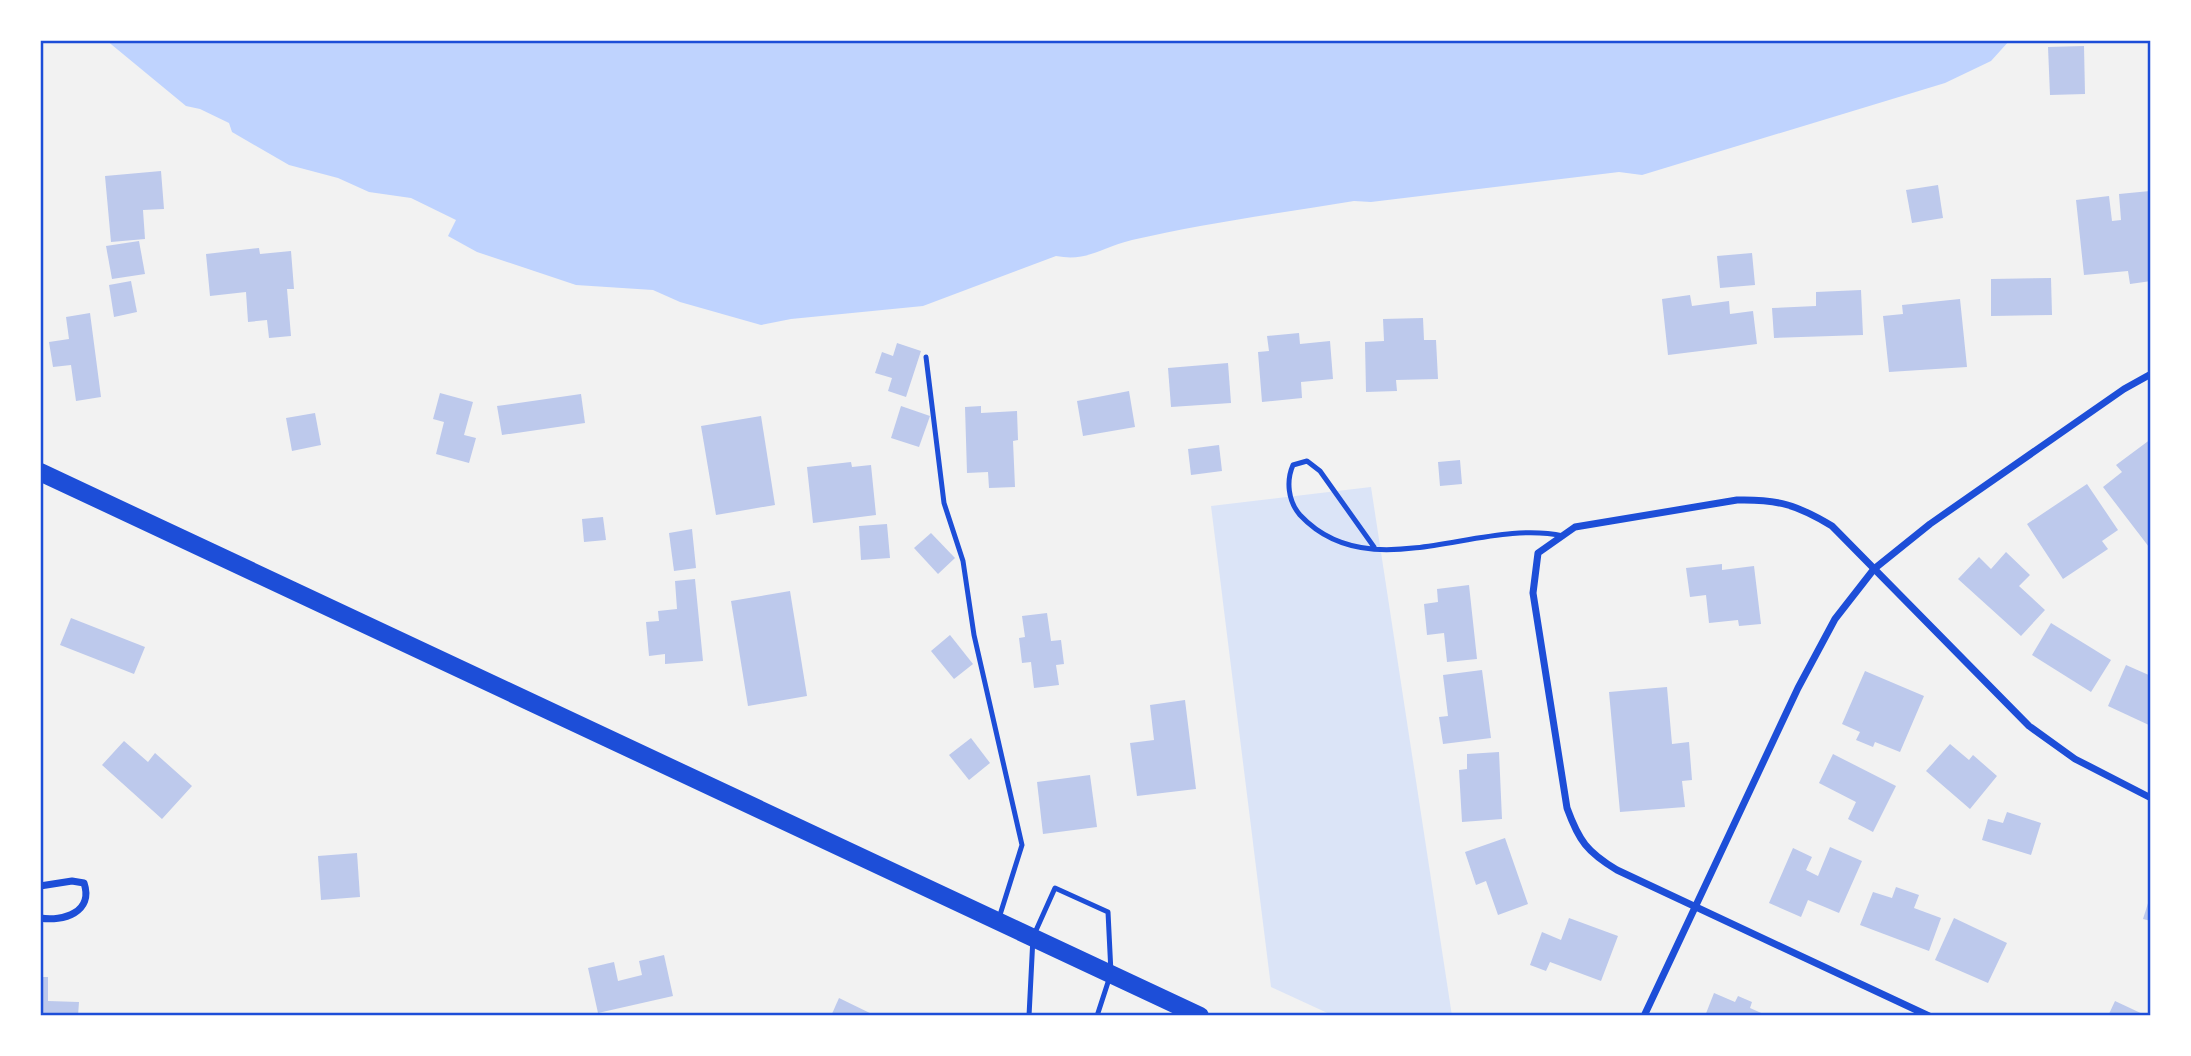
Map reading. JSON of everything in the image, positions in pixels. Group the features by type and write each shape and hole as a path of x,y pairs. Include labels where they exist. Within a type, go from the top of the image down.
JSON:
{"main road":[{"path":"40,472 1200,1016"}],"street":[{"path":"1644,1016 1798,688 1835,619 1874,569 1930,524 2124,389 2151,374"},
{"path":"1929,1016 1592,855 1577,835 1567,808 1533,593 1538,553 1575,527 1737,500 1765,499 1799,506 1832,526 2029,726 2075,759 2151,798"},
{"path":"40,886 72,881 84,883 87,892 85,901 68,918 54,921 40,918"}],"lane":[{"path":"926,358 944,503 963,561 974,635 1022,845 998,920"},
{"path":"1374,547 1320,471 1307,461 1293,464 1288,486 1296,511 1315,530 1345,544 1374,547 1417,549 1538,530 1563,536"},
{"path":"1029,1016 1033,937 1055,888 1108,912 1111,973 1097,1016"}],"shaded area":[{"path":"1371,487 1452,1016 1334,1016 1271,987 1211,506"}],"water":[{"path":"106,40 2010,40 1991,61 1945,83 1642,175 1619,172 1371,202 1354,201 1215,223 1132,240 1077,257 1056,256 923,306 791,319 761,325 680,302 653,290 576,285 477,252 448,236 456,220 411,198 369,192 338,178 289,165 232,132 229,123 200,109 186,106"}],"building":[{"path":"2084,46 2085,94 2050,95 2048,47"},
{"path":"161,171 164,209 143,210 145,239 111,242 105,176"},
{"path":"1938,185 1943,218 1912,223 1906,190"},
{"path":"2150,191 2151,281 2130,284 2128,271 2084,275 2076,200 2109,196 2112,221 2121,220 2119,194"},
{"path":"139,241 145,274 112,279 106,246"},
{"path":"259,248 260,254 291,251 294,289 287,289 291,336 269,338 267,320 248,322 246,292 210,296 206,254"},
{"path":"1752,253 1755,285 1720,288 1717,256"},
{"path":"2051,278 2052,315 1991,316 1991,279"},
{"path":"131,281 137,312 114,317 109,285"},
{"path":"1861,290 1863,335 1774,338 1772,308 1816,306 1816,292"},
{"path":"1690,295 1692,306 1729,301 1730,314 1753,311 1757,344 1668,355 1662,299"},
{"path":"1960,299 1967,367 1889,372 1883,316 1903,314 1902,305"},
{"path":"90,313 101,397 76,401 71,365 53,367 49,342 69,339 66,317"},
{"path":"1423,318 1424,340 1436,340 1438,379 1396,380 1397,391 1366,392 1365,342 1384,341 1383,319"},
{"path":"1299,333 1300,344 1330,341 1333,379 1301,382 1302,398 1262,402 1258,352 1269,351 1267,336"},
{"path":"897,343 921,351 906,397 888,391 892,378 875,373 882,352 893,356"},
{"path":"1228,363 1231,403 1171,407 1168,368"},
{"path":"1129,391 1135,427 1083,436 1077,401"},
{"path":"440,393 473,402 464,435 476,438 469,463 436,454 444,422 433,419"},
{"path":"581,394 585,423 502,435 497,406"},
{"path":"901,406 930,416 919,447 891,438"},
{"path":"981,406 981,413 1017,411 1018,440 1013,441 1015,487 989,488 988,472 967,473 965,407"},
{"path":"315,413 321,445 292,451 286,418"},
{"path":"761,416 775,505 716,515 701,426"},
{"path":"2151,439 2149,547 2103,487 2122,472 2116,465"},
{"path":"1219,445 1222,471 1191,475 1188,449"},
{"path":"1460,460 1462,484 1440,486 1438,462"},
{"path":"851,462 852,467 871,465 876,515 813,523 807,467"},
{"path":"2087,484 2118,530 2102,541 2108,549 2063,579 2027,524"},
{"path":"603,517 606,540 584,542 582,519"},
{"path":"887,524 890,558 861,560 859,526"},
{"path":"692,529 696,568 674,571 669,533"},
{"path":"931,533 955,558 938,574 914,548"},
{"path":"2006,552 2030,575 2019,586 2045,610 2021,636 1958,579 1979,557 1991,569"},
{"path":"1722,564 1722,570 1754,566 1761,624 1739,626 1738,620 1709,623 1706,595 1690,597 1686,568"},
{"path":"695,579 703,661 665,664 665,654 649,656 646,622 659,621 658,611 677,609 675,581"},
{"path":"1469,585 1477,659 1447,662 1444,633 1427,635 1424,604 1438,602 1437,589"},
{"path":"790,591 807,696 748,706 731,601"},
{"path":"1047,613 1051,641 1061,640 1064,664 1056,665 1059,685 1034,688 1031,662 1022,663 1019,638 1025,637 1022,616"},
{"path":"71,618 145,647 134,674 60,645"},
{"path":"2051,623 2111,660 2091,692 2032,655"},
{"path":"950,635 973,664 954,679 931,651"},
{"path":"2126,665 2151,676 2151,726 2108,706"},
{"path":"1482,670 1491,738 1443,744 1439,717 1448,716 1443,675"},
{"path":"1865,671 1924,696 1900,752 1875,742 1873,747 1856,740 1860,732 1842,724"},
{"path":"1667,687 1672,744 1689,742 1692,780 1682,781 1685,807 1620,812 1609,692"},
{"path":"1185,700 1196,789 1137,796 1130,743 1154,740 1150,705"},
{"path":"971,738 990,763 969,780 949,755"},
{"path":"124,741 148,762 155,753 192,786 162,819 102,765"},
{"path":"1950,744 1969,760 1973,755 1997,776 1970,809 1926,771"},
{"path":"1499,752 1502,819 1462,822 1459,770 1467,769 1467,754"},
{"path":"1833,754 1896,786 1873,832 1848,819 1856,802 1819,783"},
{"path":"1090,775 1097,827 1043,834 1037,782"},
{"path":"2007,812 2041,823 2031,855 1982,840 1988,819 2003,823"},
{"path":"1505,838 1528,904 1498,915 1486,881 1476,885 1465,852"},
{"path":"1830,847 1862,861 1839,913 1808,900 1801,917 1769,903 1793,848 1812,857 1806,870 1818,876"},
{"path":"357,853 360,897 321,900 318,856"},
{"path":"1896,887 1919,895 1914,908 1941,918 1929,951 1860,925 1873,892 1892,898"},
{"path":"2151,897 2151,921 2143,919"},
{"path":"1569,918 1618,936 1601,981 1550,962 1546,971 1530,965 1542,932 1561,940"},
{"path":"1954,918 2007,943 1988,983 1935,960"},
{"path":"664,955 673,996 598,1013 588,968 614,962 618,981 642,975 639,961"},
{"path":"40,977 48,977 48,1001 79,1002 78,1016 40,1016"},
{"path":"1714,993 1735,1002 1738,996 1752,1002 1750,1008 1768,1016 1705,1016"},
{"path":"839,998 876,1016 831,1016"},
{"path":"2115,1001 2147,1016 2108,1016"}]}
